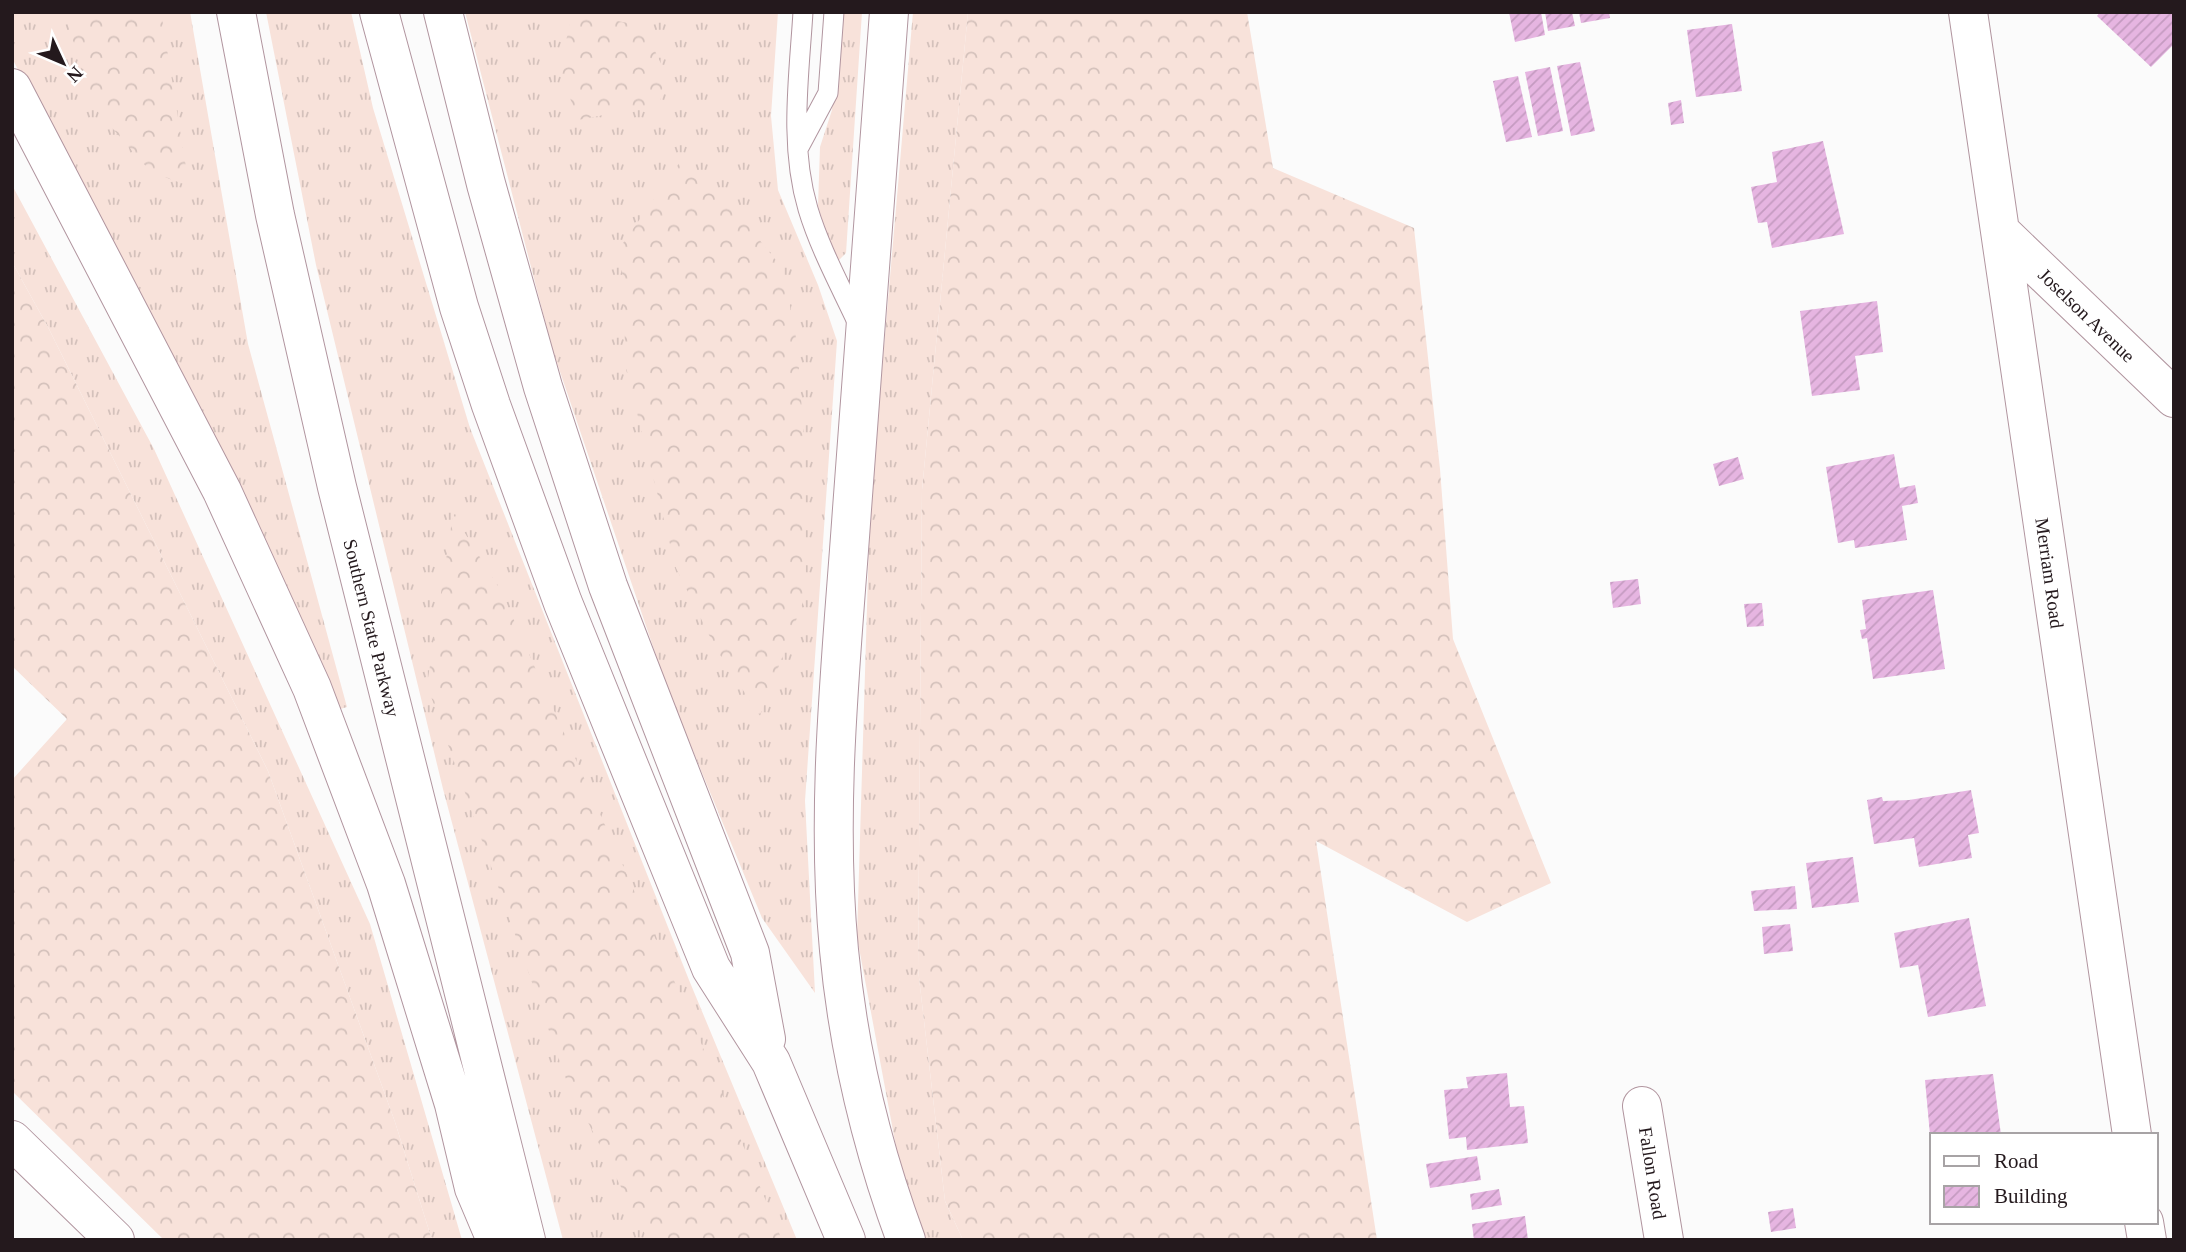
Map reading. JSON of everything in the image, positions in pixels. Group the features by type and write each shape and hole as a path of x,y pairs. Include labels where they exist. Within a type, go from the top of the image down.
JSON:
{"main road":[{"name":"Southern State Parkway","path":"236,12 275,215 337,487 526,1240"},
{"path":"379,12 456,295 531,520 605,713 711,968 771,1062 846,1240"},
{"path":"443,12 486,184 543,387 608,586 750,953 771,1062"},
{"path":"889,12 842,648 835,804 836,898 838,947 851,1035 874,1135 906,1240"},
{"name":"Merriam Road","path":"1968,12 2132,1133"},
{"path":"18,101 222,491 312,688 386,884 454,1104 474,1188 496,1240"},
{"name":"Joselson Avenue","path":"2001,232 2174,398"},
{"name":"Fallon Road","path":"1642,1106 1664,1240"},
{"path":"12,1140 115,1240"}],"lane":[{"path":"803,12 796,121 807,206 816,232 866,339"},
{"path":"798,149 828,93 834,12"}],"green space":[{"path":"12,12 190,12 248,344 347,707 337,710 159,345 12,58"},
{"path":"65,12 161,12 189,186 151,172 91,104"},
{"path":"266,12 351,12 373,108 470,428 689,980 797,1240 563,1240 443,789 316,265"},
{"path":"465,12 778,12 771,116 778,190 818,285 837,341 805,801 815,993 762,918 667,688 552,348"},
{"path":"572,12 643,26 665,72 660,104 578,120 560,71"},
{"path":"838,12 862,12 846,253 838,261 832,253 818,206 820,147 832,110"},
{"path":"913,12 968,12 922,490 918,969 945,1201 963,1240 920,1240 907,1206 857,937 870,508"},
{"path":"968,12 1247,12 1273,168 1414,228 1440,469 1453,639 1551,883 1467,922 1316,841 1377,1240 963,1240 945,1201 918,969 922,490"},
{"path":"682,159 728,201 783,269 797,343 805,452 806,594 760,716 716,649 676,568 626,369 621,246"},
{"path":"12,185 154,449 370,924 462,1240 432,1240 395,1122 268,771 49,329 12,262"},
{"path":"12,262 49,329 268,771 395,1122 432,1240 164,1240 12,1091 12,780 67,719 12,666"},
{"path":"453,514 501,591 692,1021 782,1240 648,1240 566,1079 427,685"}],"building":[{"path":"1509,12 1541,12 1545,35 1515,42"},
{"path":"1545,12 1572,12 1575,26 1548,31"},
{"path":"1579,12 1609,12 1610,18 1581,23"},
{"path":"2100,12 2174,12 2174,44 2151,67 2097,16"},
{"path":"1732,24 1742,91 1696,97 1687,30"},
{"path":"1580,62 1595,131 1571,136 1557,66"},
{"path":"1550,67 1563,131 1538,136 1525,72"},
{"path":"1518,76 1532,137 1506,142 1493,81"},
{"path":"1681,100 1684,123 1671,125 1668,103"},
{"path":"1823,141 1844,234 1772,248 1767,222 1758,223 1751,187 1777,182 1772,152"},
{"path":"1877,301 1883,352 1855,356 1860,390 1812,396 1800,311"},
{"path":"1894,454 1900,488 1915,485 1918,503 1902,506 1907,540 1855,548 1854,540 1838,543 1826,467"},
{"path":"1738,457 1744,479 1719,486 1713,464"},
{"path":"1638,579 1641,604 1613,608 1610,582"},
{"path":"1933,590 1945,669 1873,679 1867,638 1862,639 1860,630 1866,629 1862,600"},
{"path":"1762,603 1764,626 1747,627 1744,604"},
{"path":"1971,790 1979,833 1968,835 1972,858 1919,867 1914,838 1874,844 1867,800 1882,797 1883,801 1909,800"},
{"path":"1853,857 1859,902 1812,908 1806,863"},
{"path":"1795,886 1797,909 1754,911 1751,891"},
{"path":"1969,918 1986,1006 1928,1017 1918,965 1900,968 1894,933"},
{"path":"1790,924 1793,951 1764,954 1762,927"},
{"path":"1507,1073 1510,1107 1524,1106 1528,1143 1467,1150 1466,1137 1449,1139 1444,1090 1468,1088 1466,1077"},
{"path":"1993,1074 2001,1133 1930,1135 1925,1080"},
{"path":"1477,1156 1481,1180 1430,1188 1426,1164"},
{"path":"1499,1189 1502,1205 1472,1210 1470,1194"},
{"path":"1793,1208 1796,1228 1771,1232 1768,1212"},
{"path":"1525,1216 1528,1240 1474,1240 1472,1224"}]}
